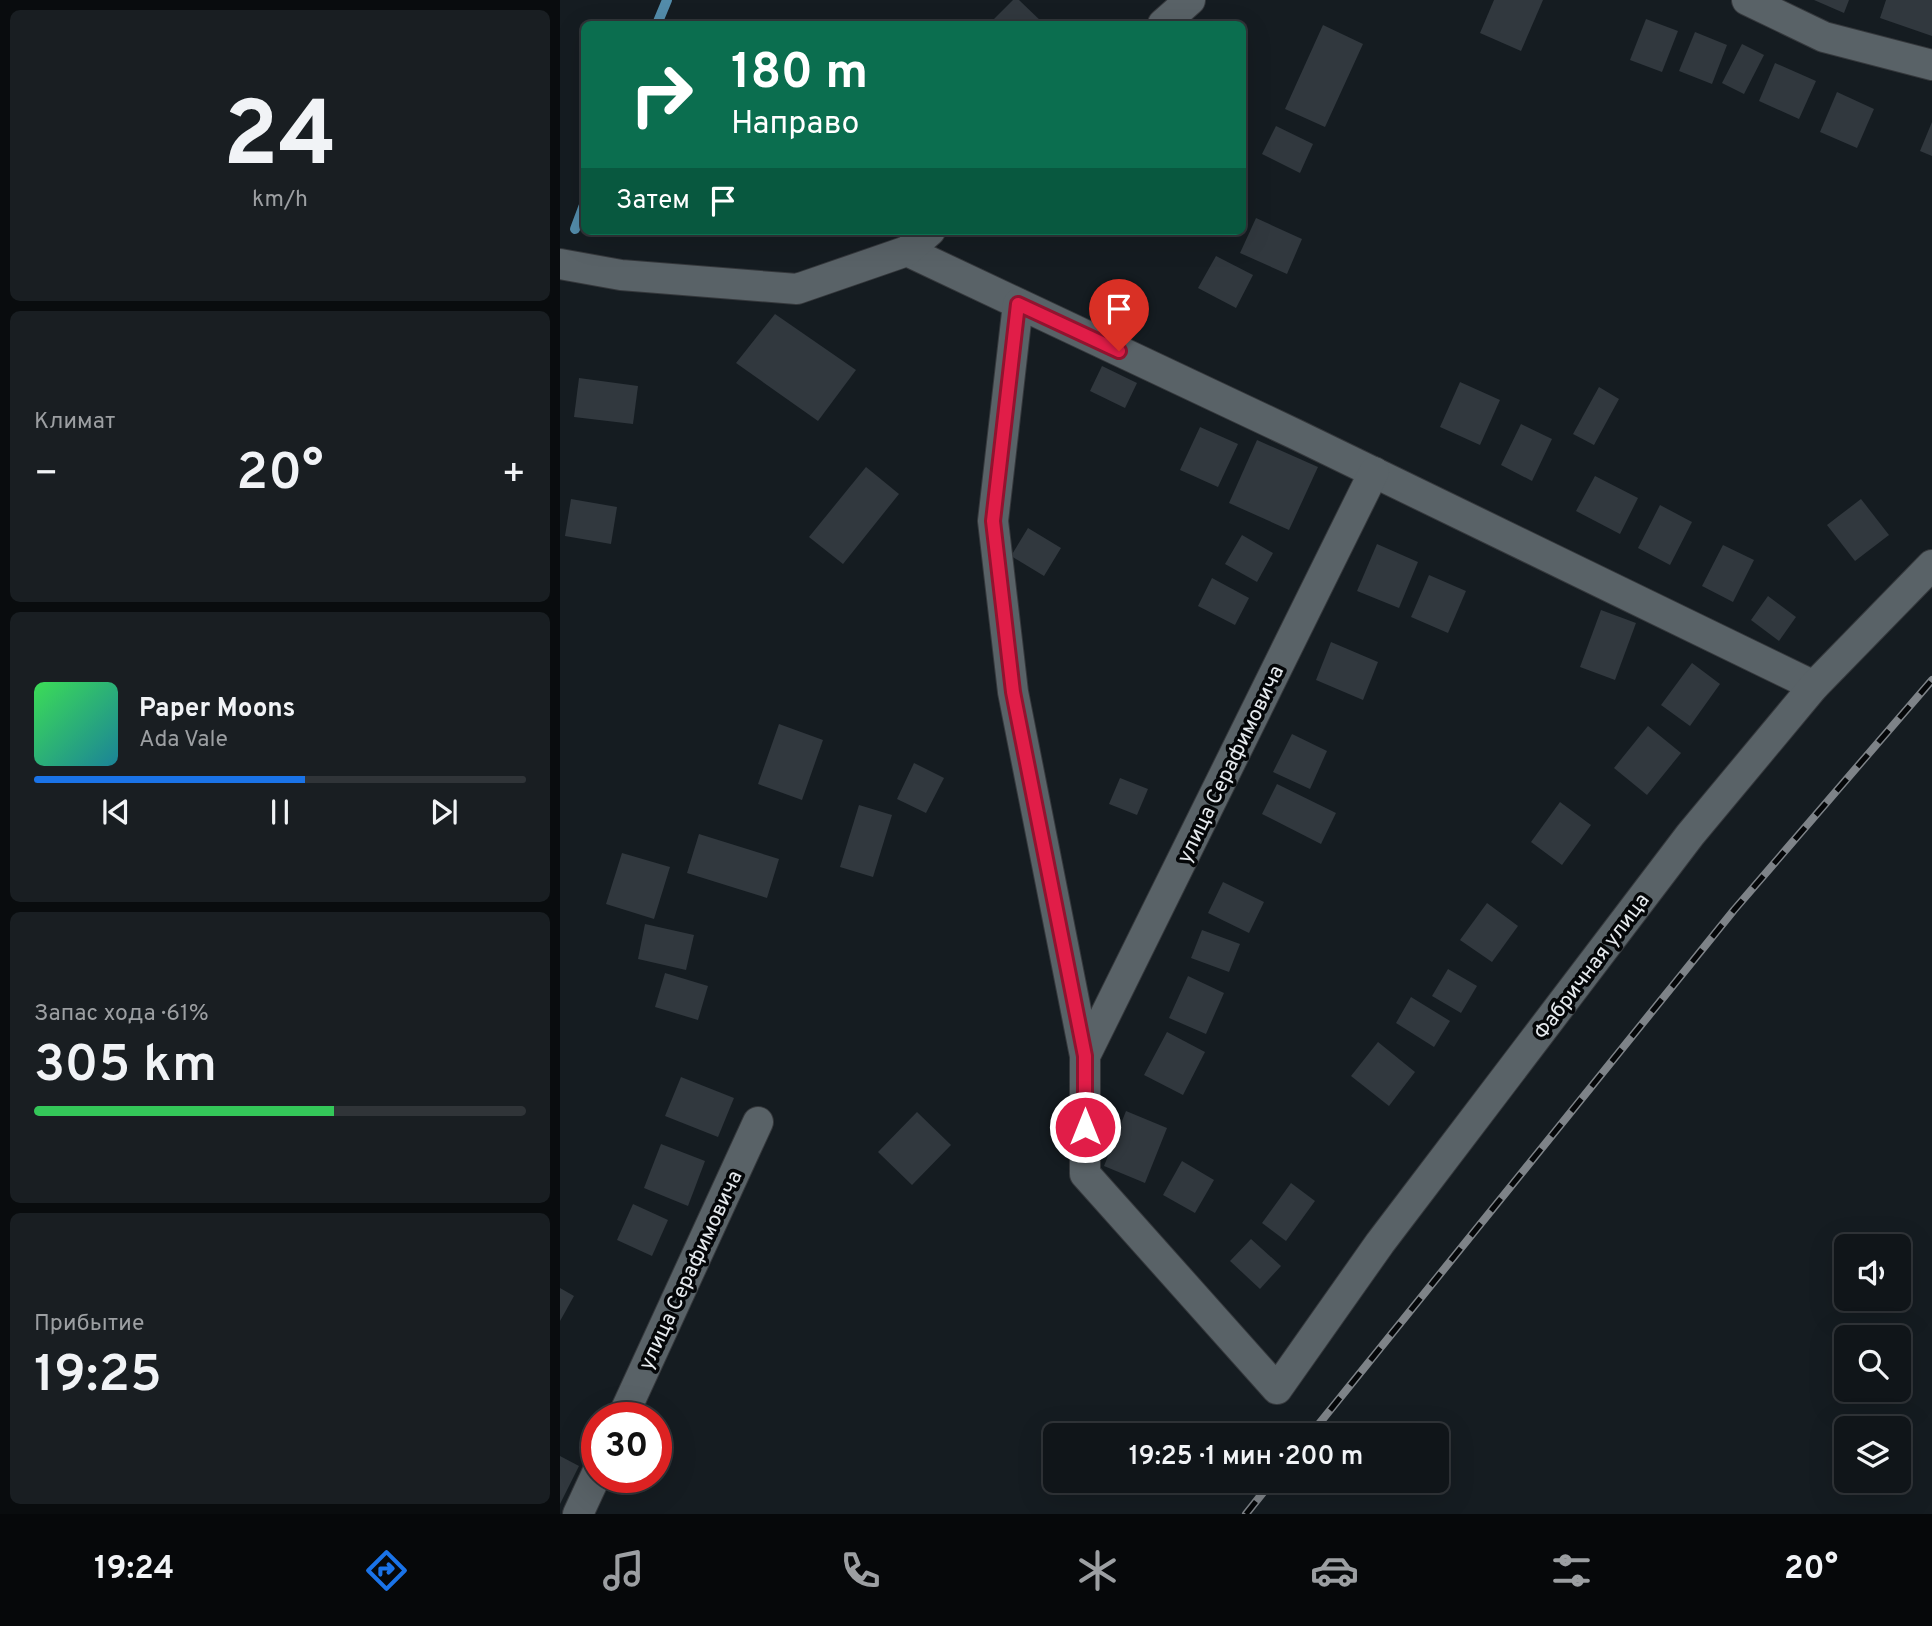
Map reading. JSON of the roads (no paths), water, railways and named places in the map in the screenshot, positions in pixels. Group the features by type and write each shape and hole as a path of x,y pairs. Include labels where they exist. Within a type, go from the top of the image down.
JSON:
{"street":[{"path":"1166,21 1190,0"},
{"path":"1747,0 1824,37 1932,65"},
{"path":"560,264 621,275 797,289 907,251 925,235"},
{"path":"907,251 1374,472 1814,686"},
{"path":"1018,304 993,521 1013,692 1085,1056"},
{"name":"улица Серафимовича","path":"1085,1056 1374,472"},
{"name":"Фабричная улица","path":"1085,1056 1085,1174 1278,1389 1380,1243 1690,835 1814,686 1932,565"},
{"name":"улица Серафимовича","path":"629,1402 758,1122"},
{"path":"578,1514 588,1493"}],"waterway":[{"path":"658,21 667,0"},
{"path":"575,229 581,213"}],"railway":[{"path":"1320,1423 1734,910 1932,680"},
{"path":"1246,1514 1263,1493"}]}
